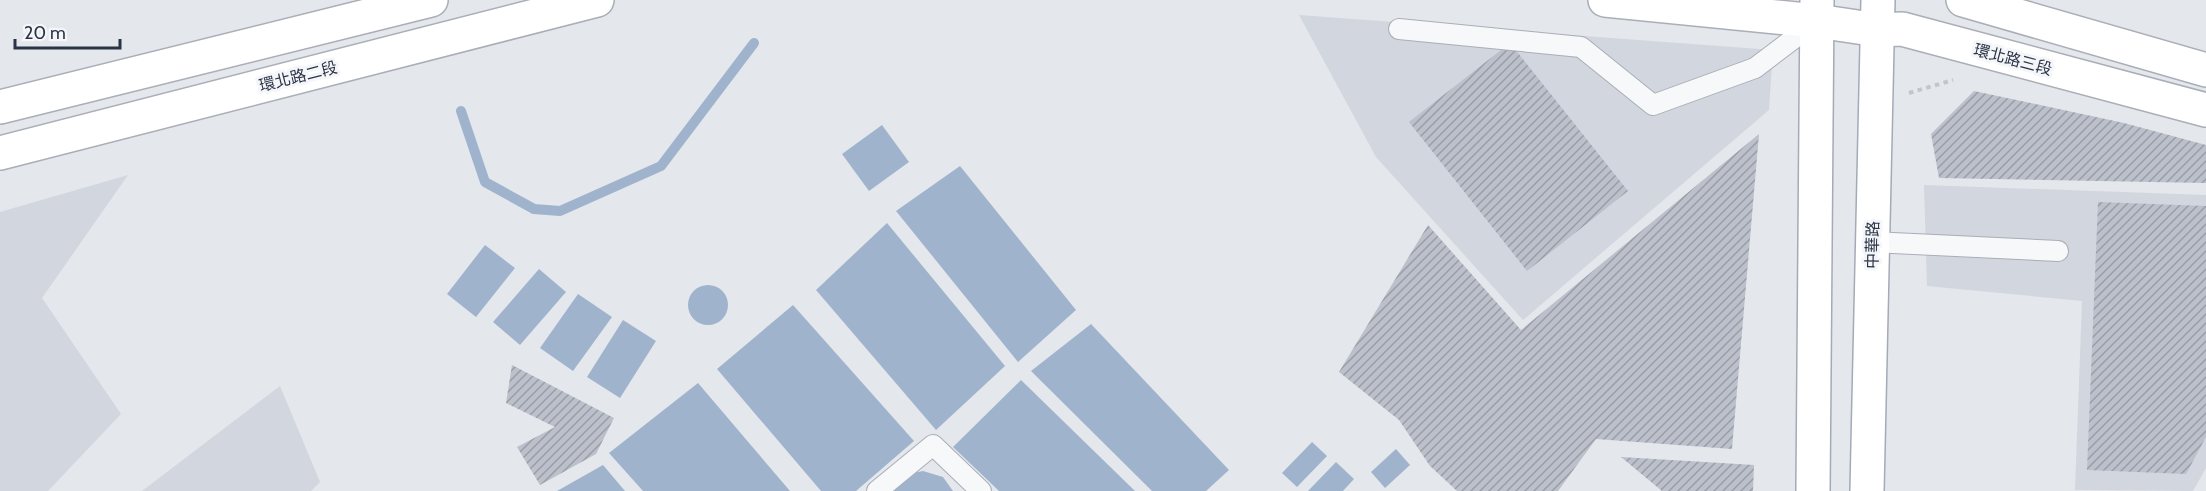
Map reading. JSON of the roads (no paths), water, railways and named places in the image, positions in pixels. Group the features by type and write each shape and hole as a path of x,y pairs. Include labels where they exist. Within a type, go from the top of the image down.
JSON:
{"street":[{"path":"0,106 431,0"},
{"name":"環北路二段","path":"0,153 597,0"},
{"path":"1605,0 1817,10 1813,491"},
{"path":"1963,0 2206,70"},
{"name":"環北路三段","path":"1817,10 1878,15 1906,30 2206,110"},
{"name":"中華路","path":"1868,491 1878,15"}],"lane":[{"path":"1399,29 1581,47 1653,105 1755,68 1817,10"},
{"path":"1872,242 2058,251"},
{"path":"877,491 933,446 981,491"}],"water":[{"path":"882,125 909,162 869,191 842,154"},
{"path":"960,166 1076,310 1018,362 896,211"},
{"path":"887,223 1005,366 936,430 816,290"},
{"path":"485,245 515,268 476,317 447,294"},
{"path":"539,269 566,292 520,345 493,322"},
{"path":"708,285 716,286 722,291 727,297 727,313 722,319 716,324 708,325 700,324 694,319 689,313 688,305 689,297 694,291 700,286"},
{"path":"578,294 612,317 573,371 540,348"},
{"path":"793,305 914,441 856,491 821,491 717,369"},
{"path":"623,320 656,341 620,398 587,377"},
{"path":"1091,324 1229,470 1206,491 1152,491 1031,371"},
{"path":"1021,380 1135,491 999,491 953,447"},
{"path":"698,383 790,491 643,491 609,453"},
{"path":"1312,442 1327,456 1297,487 1282,473"},
{"path":"1396,449 1410,465 1385,488 1371,472"},
{"path":"1336,462 1354,479 1343,491 1308,491"},
{"path":"603,465 625,491 557,491"},
{"path":"923,471 943,477 953,491 894,491 913,473"}],"waterway":[{"path":"461,111 485,182 534,209 560,211 661,166 754,43"}]}
